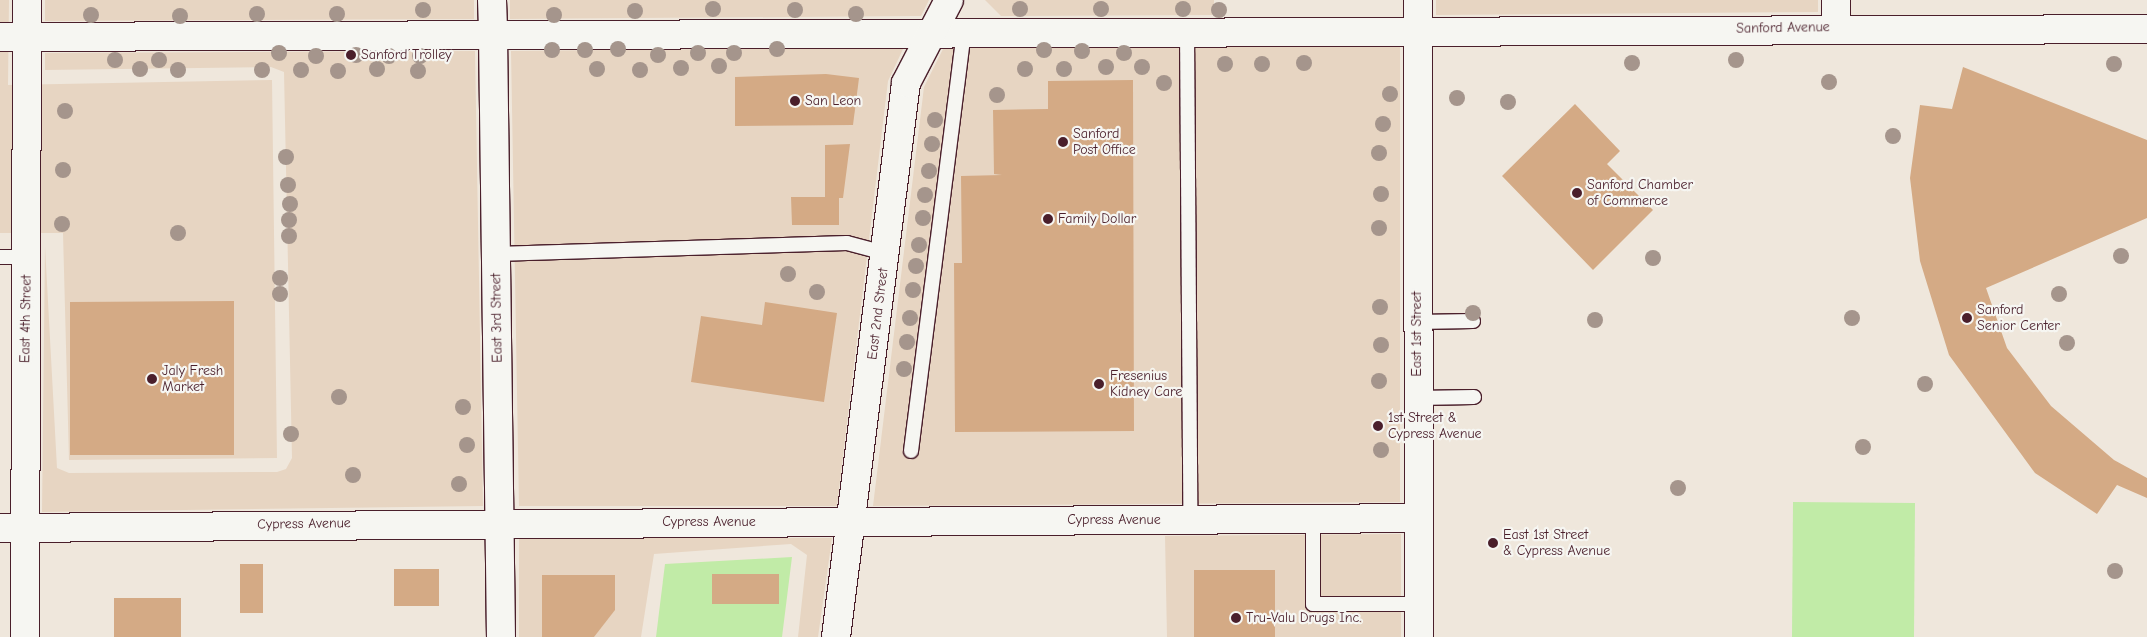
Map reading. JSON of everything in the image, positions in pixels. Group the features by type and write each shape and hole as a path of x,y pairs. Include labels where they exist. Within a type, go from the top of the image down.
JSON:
{"street":[{"name":"East 4th Street","path":"25,637 12,528 27,257 27,0"},
{"name":"East 3rd Street","path":"492,0 501,522 501,637"},
{"name":"East 2nd Street","path":"836,637 853,522 906,83 949,0"},
{"name":"East 1st Street","path":"1418,0 1417,322 1419,637"},
{"path":"1836,0 1836,27"},
{"name":"Sanford Avenue","path":"0,37 1836,27 2147,29"},
{"name":"Cypress Avenue","path":"12,528 501,522 853,522 1418,518"}],"lane":[{"path":"1187,30 1190,520"},
{"path":"911,451 964,31"},
{"path":"496,254 846,243 885,253"},
{"path":"0,257 27,257"},
{"path":"1417,322 1473,321"},
{"path":"1418,398 1474,397"},
{"path":"1313,519 1313,604 1418,604"}],"shaded area":[{"path":"0,0 9,0 8,85 272,80 277,458 69,460 63,233 0,233"},
{"path":"45,0 474,0 474,19 45,21"},
{"path":"510,0 929,0 921,16 510,19"},
{"path":"985,0 1214,0 1214,15 1001,16"},
{"path":"1436,0 1818,0 1818,12 1436,15"},
{"path":"1400,46 1400,502 873,506 924,87 944,47"},
{"path":"904,47 888,81 837,506 519,506 511,51"},
{"path":"475,51 483,506 42,512 45,246 57,468 69,473 277,472 286,469 292,458 284,72 271,67 45,70 45,53"},
{"path":"1401,534 1401,637 1167,637 1165,536"},
{"path":"519,538 832,538 818,637 798,637 807,555 791,544 654,554 641,637 519,637"}],"green space":[{"path":"1793,502 1915,503 1914,637 1792,637"},
{"path":"792,557 782,637 656,637 665,564"}],"building":[{"name":"Sanford Senior Center","path":"1963,67 2147,140 2147,218 1986,288 2007,348 2051,406 2114,460 2147,478 2147,498 2117,485 2097,514 2035,473 1949,355 1920,261 1910,178 1920,105 1952,109"},
{"name":"San Leon","path":"826,74 859,78 853,125 735,126 735,77"},
{"path":"1133,80 1134,431 955,432 954,263 962,263 961,176 1002,175 994,174 993,110 1048,109 1048,81"},
{"name":"Sanford Chamber of Commerce","path":"1575,104 1620,151 1607,164 1653,210 1593,270 1502,176"},
{"name":"San Leon","path":"850,144 843,198 839,198 839,225 792,225 791,197 825,197 825,145"},
{"name":"Jaly Fresh Market","path":"234,301 234,455 70,455 70,302"},
{"path":"765,302 837,313 824,402 691,382 701,316 762,325"},
{"path":"240,564 263,564 263,613 240,613"},
{"path":"394,569 439,569 439,606 394,606"},
{"path":"1194,570 1275,570 1275,637 1194,637"},
{"path":"712,574 779,574 779,604 712,604"},
{"path":"542,575 615,575 615,610 594,637 542,637"},
{"path":"114,598 181,598 181,637 114,637"}],"place":[{"name":"Sanford Trolley","path":"351,55"},
{"name":"San Leon","path":"795,101"},
{"name":"Sanford Post Office","path":"1063,142"},
{"name":"Sanford Chamber of Commerce","path":"1577,193"},
{"name":"Family Dollar","path":"1048,219"},
{"name":"Sanford Senior Center","path":"1967,318"},
{"name":"Jaly Fresh Market","path":"152,379"},
{"name":"Fresenius Kidney Care","path":"1099,384"},
{"name":"1st Street & Cypress Avenue","path":"1378,426"},
{"name":"East 1st Street & Cypress Avenue","path":"1493,543"},
{"name":"Tru-Valu Drugs Inc.","path":"1236,618"}]}
